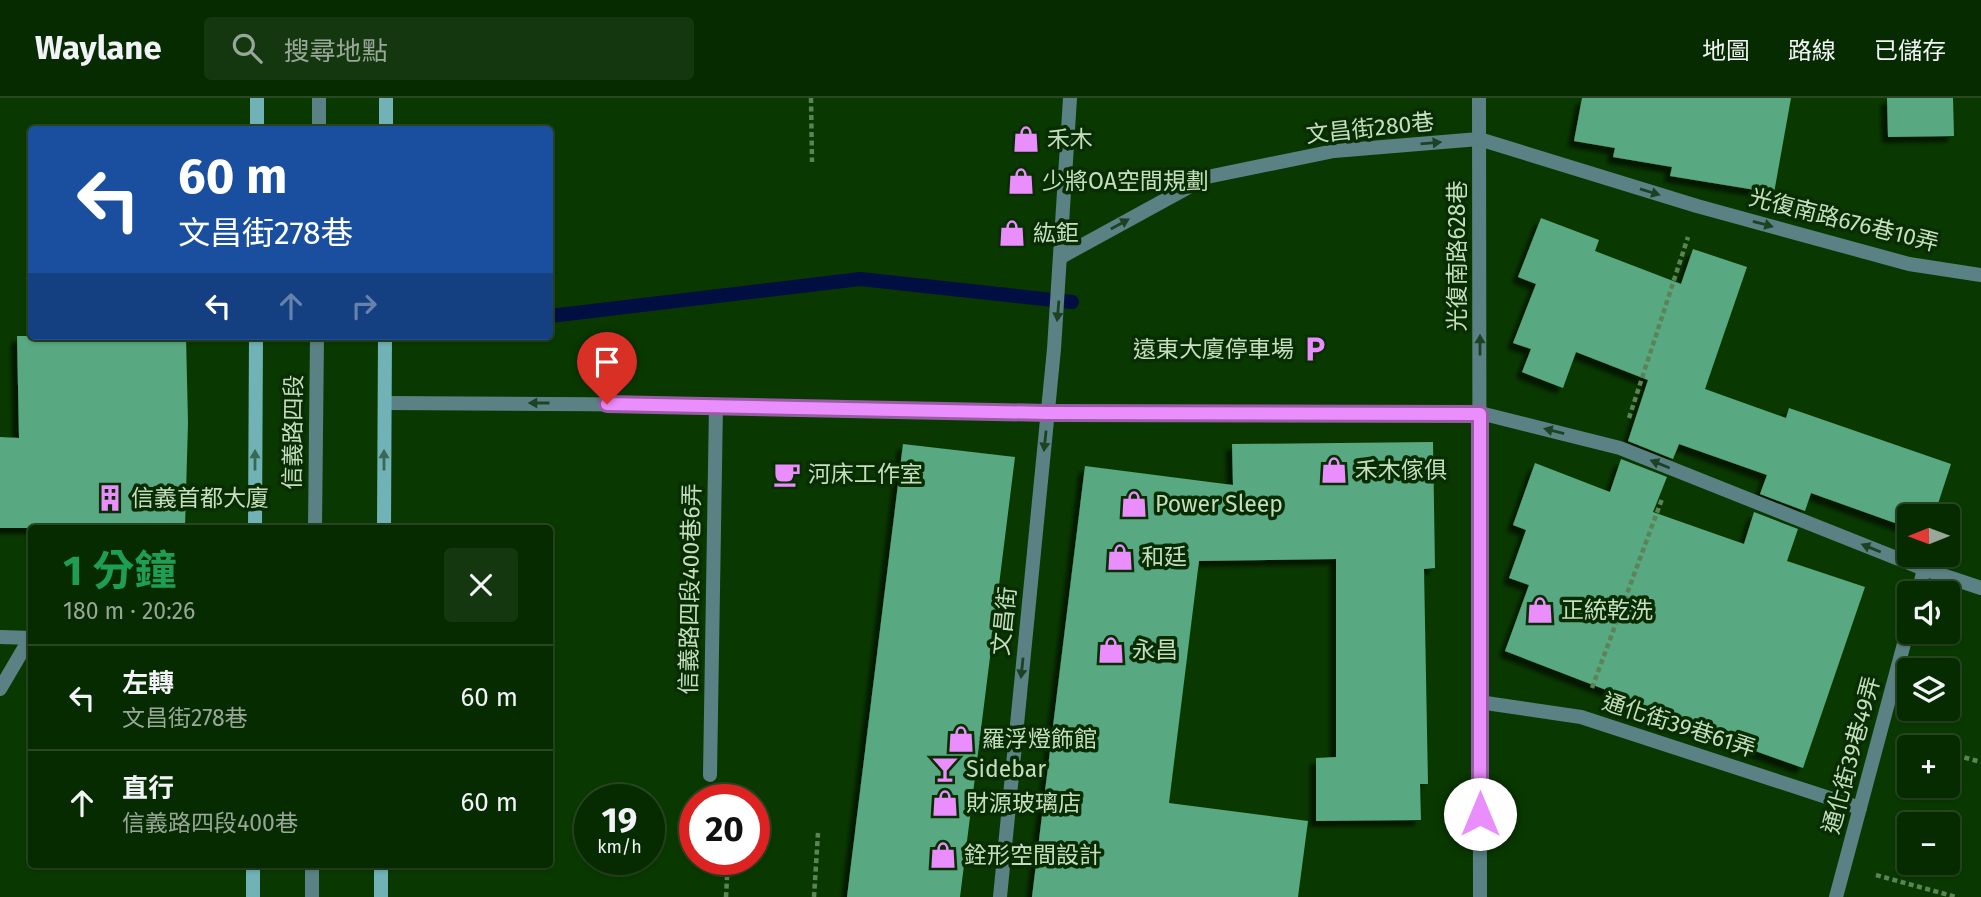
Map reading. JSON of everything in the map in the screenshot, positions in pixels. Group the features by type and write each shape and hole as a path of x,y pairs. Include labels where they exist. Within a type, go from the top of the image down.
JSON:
{"main road":[{"path":"257,98 257,126"},
{"path":"386,98 386,126"},
{"name":"信義路四段","path":"255,525 256,340"},
{"path":"384,525 385,340"},
{"path":"253,868 253,897"},
{"path":"381,897 382,868"}],"lane":[{"path":"319,98 319,126"},
{"path":"1061,257 1070,98"},
{"name":"光復南路628巷","path":"1479,98 1480,897"},
{"name":"文昌街280巷","path":"1061,257 1206,177 1334,151 1479,139 1698,206"},
{"name":"光復南路676巷10弄","path":"1698,206 1909,264 1981,275"},
{"name":"文昌街","path":"1000,897 1055,349 1061,257"},
{"name":"信義路四段","path":"315,525 317,340"},
{"path":"385,403 716,405 1048,413 1480,414 1620,448 1924,569 1981,589"},
{"name":"信義路四段400巷6弄","path":"710,775 716,405"},
{"path":"1921,581 1924,569"},
{"path":"0,637 28,638"},
{"path":"0,689 28,643"},
{"name":"通化街39巷49弄","path":"1836,897 1904,644"},
{"name":"通化街39巷61弄","path":"1479,702 1581,717 1860,808"},
{"path":"312,868 312,897"}],"path":[{"path":"811,98 812,162"},
{"path":"1620,448 1698,206"},
{"path":"1581,717 1673,469"},
{"path":"1960,756 1981,762"},
{"path":"814,897 818,833"},
{"path":"1844,867 1956,897"},
{"path":"726,897 727,875"}],"building":[{"path":"1582,98 1791,98 1774,193 1670,176 1672,167 1613,157 1615,148 1574,141"},
{"path":"1887,98 1953,98 1954,136 1888,137"},
{"path":"1541,218 1599,240 1595,251 1681,284 1693,249 1747,267 1705,389 1786,418 1789,408 1951,464 1938,504 1897,504 1897,524 1811,493 1805,511 1760,494 1767,475 1679,444 1673,459 1628,441 1648,380 1576,352 1563,388 1522,372 1531,349 1513,343 1536,284 1518,277"},
{"path":"17,336 28,336 28,340 186,340 188,423 185,525 28,525 28,528 0,528 0,437 19,438"},
{"path":"1433,442 1435,568 1424,569 1428,784 1420,784 1421,820 1316,821 1316,758 1336,757 1336,559 1199,561 1169,803 1308,821 1298,897 1032,897 1085,466 1233,485 1232,444"},
{"path":"903,444 1015,457 960,897 847,897"},
{"path":"1621,459 1667,477 1653,512 1744,544 1754,512 1798,529 1787,561 1865,587 1803,768 1677,723 1679,718 1505,651 1529,585 1509,578 1526,530 1513,525 1535,463 1610,492"}],"waterway":[{"path":"553,316 860,279 1072,302"}],"place":[{"name":"禾木","path":"1026,139"},
{"name":"少將OA空間規劃","path":"1021,181"},
{"name":"紘鉅","path":"1012,233"},
{"name":"遠東大廈停車場","path":"1315,349"},
{"name":"禾木傢俱","path":"1334,470"},
{"name":"河床工作室","path":"787,474"},
{"name":"信義首都大廈","path":"110,498"},
{"name":"Power Sleep","path":"1134,504"},
{"name":"和廷","path":"1120,557"},
{"name":"正統乾洗","path":"1540,610"},
{"name":"永昌","path":"1111,650"},
{"name":"羅浮燈飾館","path":"961,739"},
{"name":"Sidebar","path":"945,769"},
{"name":"財源玻璃店","path":"945,803"},
{"name":"銓形空間設計","path":"943,855"}],"route":[{"path":"607,404 1048,413 1480,414 1480,814"}]}
